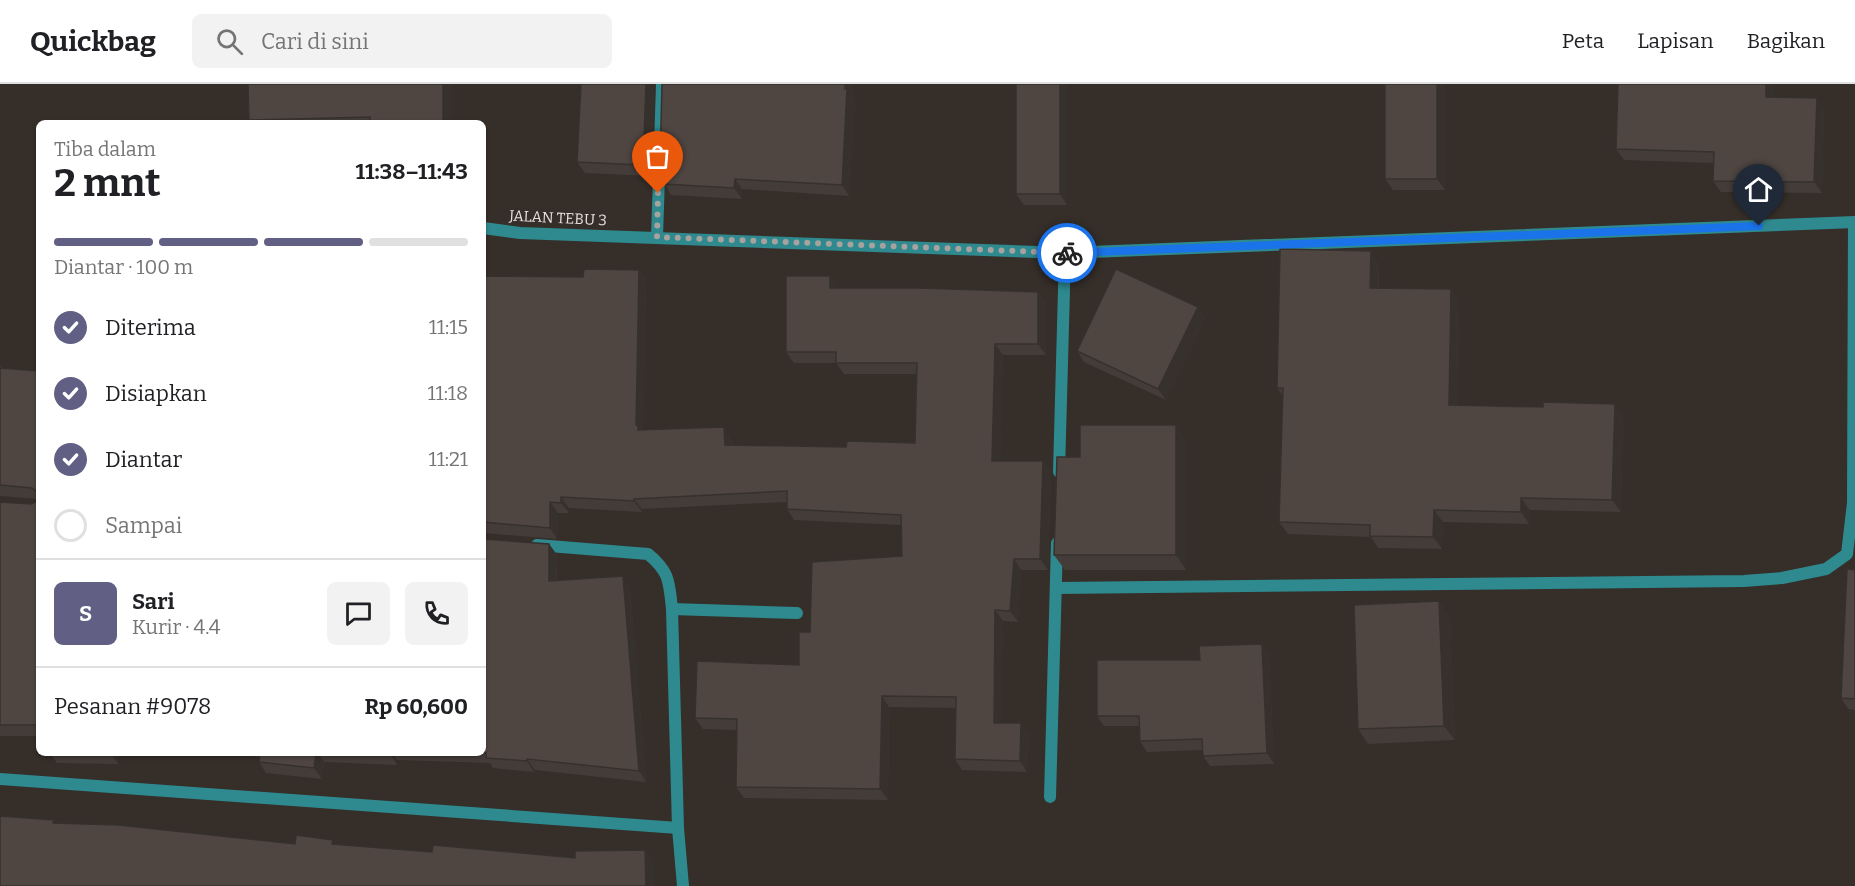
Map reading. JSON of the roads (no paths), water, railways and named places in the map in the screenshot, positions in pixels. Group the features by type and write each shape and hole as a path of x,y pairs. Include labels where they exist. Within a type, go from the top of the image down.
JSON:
{"street":[{"path":"657,237 662,84"},
{"path":"1056,588 1744,581 1782,578 1826,569 1851,554 1854,222"},
{"name":"JALAN TEBU 3","path":"486,228 520,233 1065,253 1854,222"},
{"path":"1059,480 1065,253"},
{"path":"1050,797 1058,528"},
{"path":"530,545 648,554 662,565 668,580 672,609 678,828 683,886"},
{"path":"672,609 797,613"},
{"path":"0,779 678,828"}]}
